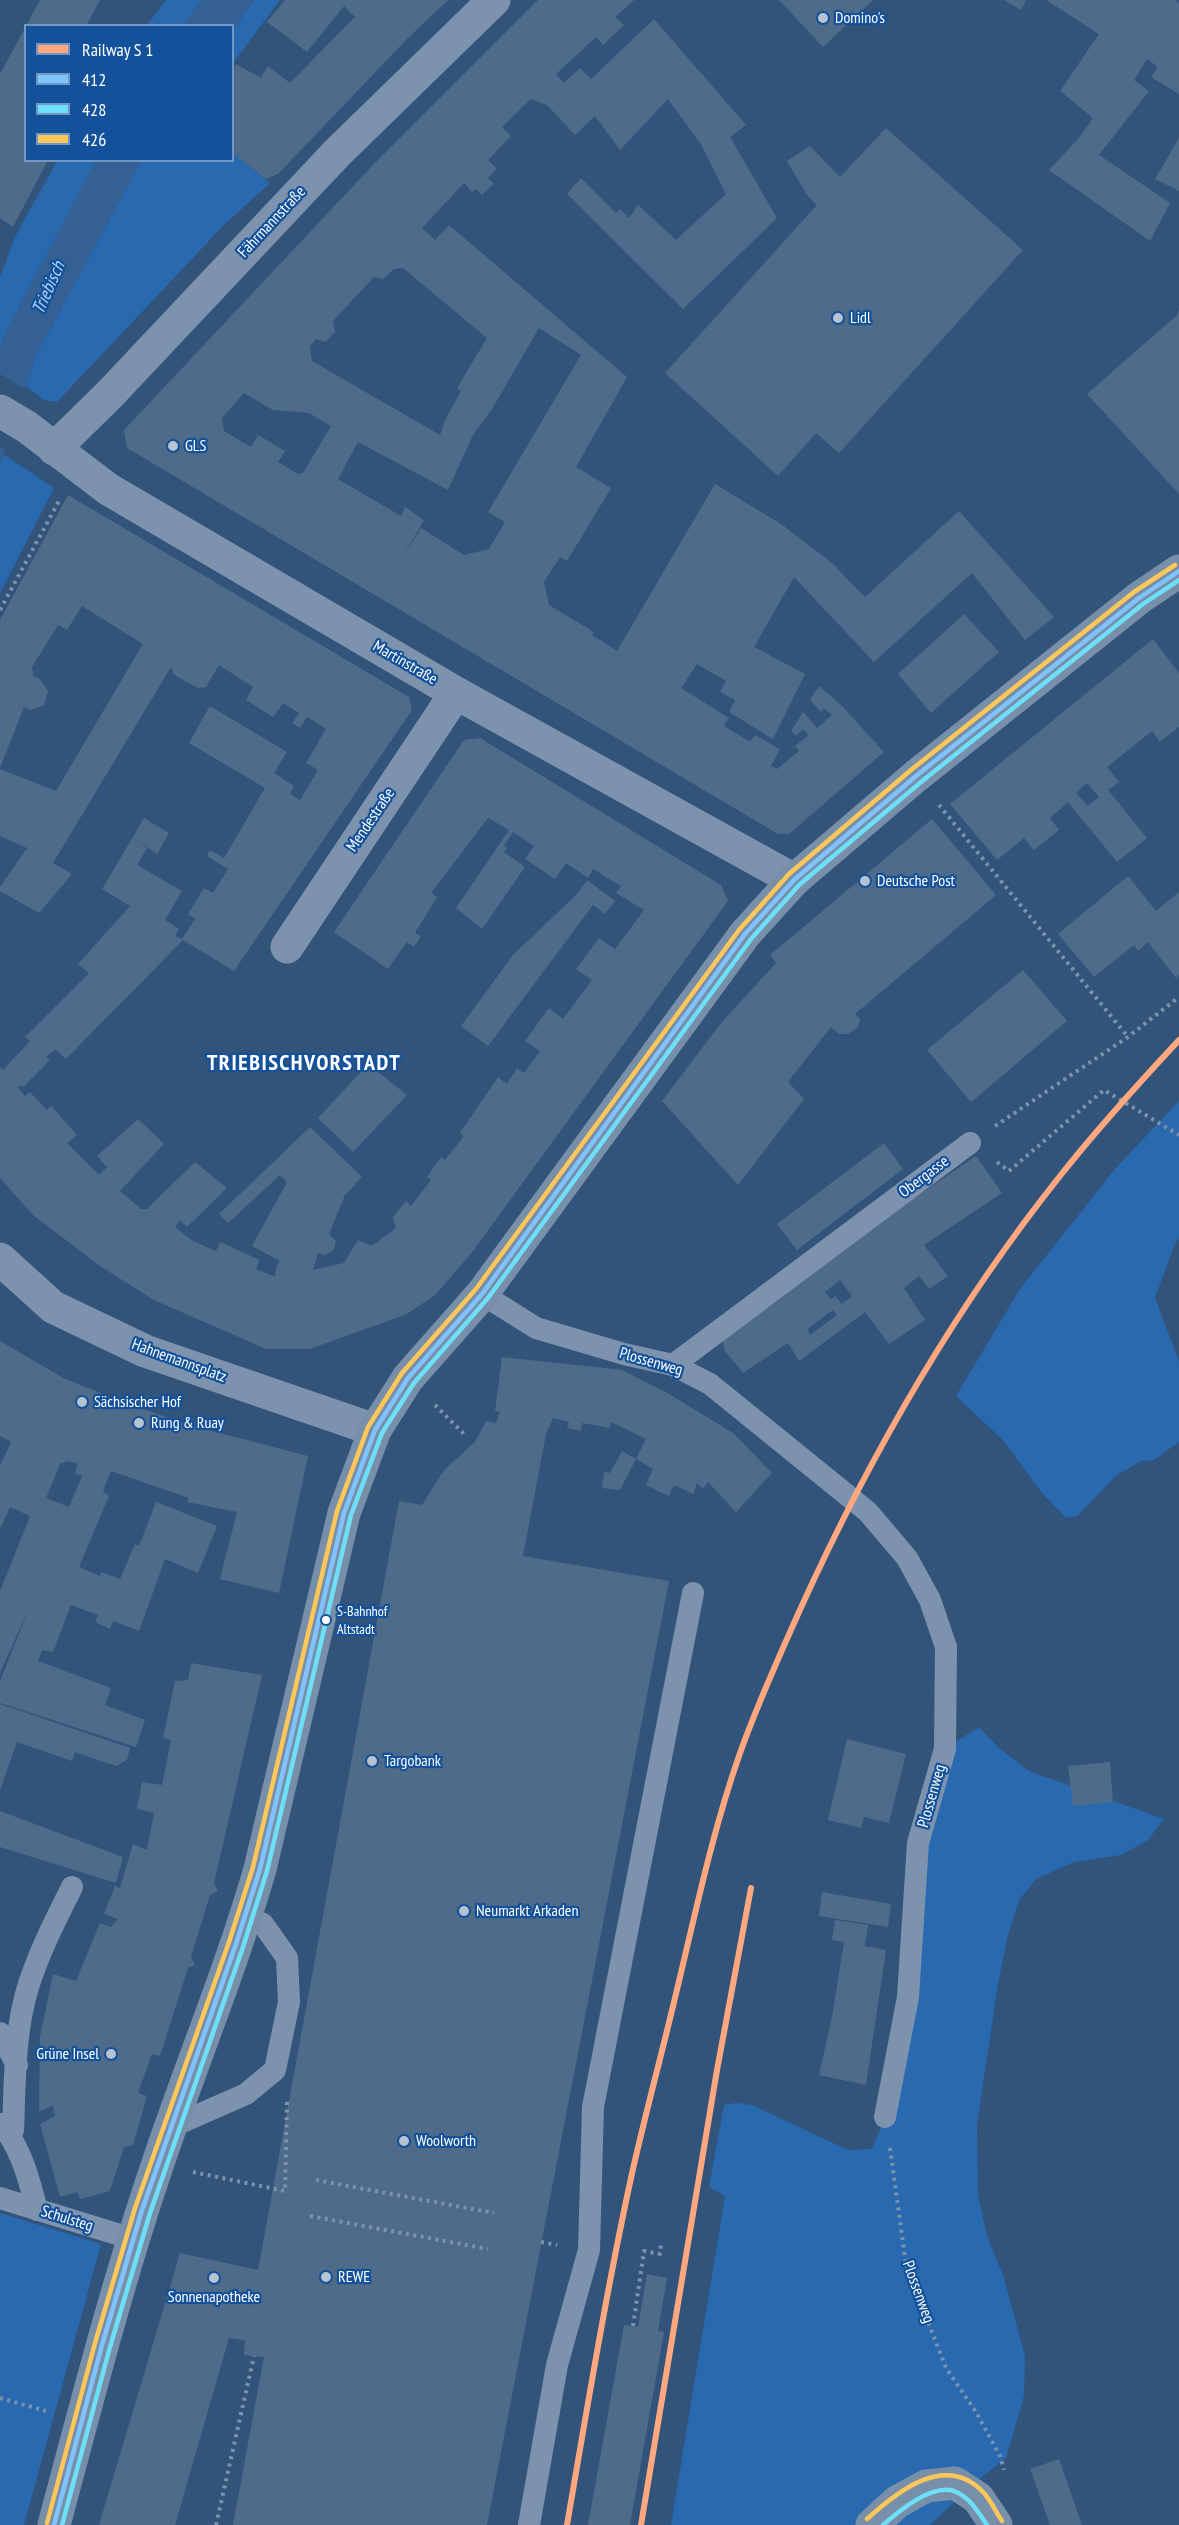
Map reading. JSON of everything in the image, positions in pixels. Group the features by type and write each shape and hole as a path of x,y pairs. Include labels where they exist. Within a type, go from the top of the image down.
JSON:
{"main road":[{"path":"54,2525 133,2239 246,1917 260,1869 344,1513 375,1430 408,1378 482,1294 745,934 794,880 916,776 1139,598 1179,571"},
{"path":"872,2525 897,2502 927,2486 955,2482 978,2498 995,2523"}],"street":[{"name":"Fährmannstraße","path":"66,458 111,393 337,153 494,0"},
{"name":"Martinstraße","path":"0,411 27,427 108,489 456,693 794,880"},
{"name":"Mendestraße","path":"286,947 456,693"},
{"name":"Hahnemannsplatz","path":"0,1259 53,1307 145,1351 375,1430"}],"lane":[{"name":"Obergasse","path":"674,1365 970,1143"},
{"name":"Plossenweg","path":"482,1294 536,1328 624,1354 674,1365 710,1384 868,1512 907,1558 930,1600 946,1647 945,1749 918,1843 908,1997 885,2118"},
{"path":"529,2525 557,2365 589,2250 593,2107 693,1593"},
{"path":"5,2129 13,2130 20,2024 28,1985 47,1935 72,1887"},
{"path":"171,2127 246,2094 275,2070 290,2002 287,1958 262,1924 246,1917"},
{"path":"0,2033 17,2065"},
{"path":"5,2129 26,2169 38,2210"},
{"name":"Schulsteg","path":"0,2198 133,2239"}],"path":[{"path":"0,610 66,458"},
{"path":"916,776 1128,1037"},
{"path":"970,1143 1128,1037 1179,997"},
{"path":"1010,1172 1104,1090 1179,1135"},
{"name":"Plossenweg","path":"885,2118 906,2265 946,2368 976,2412 1000,2456 1011,2497 995,2523"},
{"path":"316,2180 494,2213"},
{"path":"236,2181 285,2191"},
{"path":"310,2216 488,2249"},
{"path":"633,2326 644,2251 660,2254 661,2246"},
{"path":"216,2525 254,2356"},
{"path":"0,2398 82,2420"}],"shaded area":[{"path":"166,0 202,0 185,24 148,24"},
{"path":"254,0 280,0 234,62 234,29"},
{"path":"234,154 270,183 223,226 57,402 44,400 26,386 36,355 140,162 234,162"},
{"path":"56,162 95,162 9,326 0,348 0,277 16,235"},
{"path":"3,454 54,488 0,593 0,463"},
{"path":"1179,1101 1179,1239 1175,1243 1155,1298 1179,1361 1179,1442 1154,1460 1141,1461 1117,1475 1077,1516 1066,1518 1042,1493 1003,1440 956,1396 1020,1289 1115,1169"},
{"path":"979,1727 999,1748 1029,1771 1164,1819 1148,1840 1121,1855 1074,1862 1036,1879 1019,1900 1008,1935 998,1984 977,2124 978,2195 987,2236 1003,2275 1025,2356 1024,2396 1006,2458 970,2487 930,2525 671,2525 725,2196 709,2187 724,2105 736,2103 752,2105 848,2150 872,2149 885,2117 918,1843 945,1749"},
{"path":"0,2213 101,2244 24,2525 0,2525"}],"water":[{"path":"202,0 254,0 234,29 234,24 185,24"},
{"name":"Triebisch","path":"95,162 140,162 36,355 0,463 0,348 9,326"}],"pier":[{"path":"0,374 27,390 7,451 0,447"}],"building":[{"path":"40,0 100,0 87,24 27,24"},
{"path":"285,0 448,0 408,38 278,174 266,179 234,155 234,67 236,64 261,78 268,66 290,83 355,17 344,6 307,52 267,22"},
{"path":"538,0 634,0 615,17 624,25 603,45 596,37 556,74 564,83 580,68 591,79 654,19 746,125 730,137 777,218 683,309 567,194 581,178 616,213 620,209 629,218 638,205 676,240 726,194 702,146 668,99 620,150 595,116 575,135 547,105 531,99 502,127 511,136 488,160 497,169 488,178 494,184 482,195 476,189 472,192 464,183 422,228 435,240 449,225 627,377 576,467 611,488 567,561 560,557 544,582 549,605 594,632 592,635 617,651 715,484 781,524 832,563 865,597 959,511 1054,617 1025,640 972,573 874,662 794,577 754,647 805,674 773,739 729,712 735,700 720,692 726,681 697,664 681,688 729,718 724,726 750,742 755,735 780,749 771,766 777,769 799,751 795,746 809,735 803,729 796,736 791,731 803,712 817,728 832,715 824,708 821,712 810,700 819,686 842,706 884,752 789,834 778,834 127,448 124,430 372,166","holes":["403,268 487,338 457,388 461,391 446,418 440,435 312,361 310,346 316,339 325,342 335,332 333,321 374,277 383,279 394,269","539,328 581,355 488,512 505,522 489,549 464,555 421,528 401,560 424,520 405,507 401,516 338,479 358,442 448,490 473,435 492,409","244,393 273,410 309,413 331,426 303,473 298,474 278,462 285,451 258,435 251,447 224,431 222,418"]},
{"path":"779,0 873,0 823,47"},
{"path":"1004,0 1026,0 1021,10"},
{"path":"1046,0 1175,0 1179,3 1179,94 1151,77 1158,67 1147,59 1134,80 1149,91 1099,155 1170,203 1150,241 1049,170 1078,139 1093,118 1060,91 1099,34"},
{"path":"24,30 24,162 47,162 13,227 0,218 0,74"},
{"name":"Lidl","path":"886,128 1023,250 839,453 816,433 778,476 665,373 817,205 807,195 787,161 810,146 840,177"},
{"path":"1179,138 1179,191 1155,179"},
{"path":"1179,309 1179,494 1087,394 1177,315"},
{"path":"68,495 409,697 412,710 234,971 183,940 66,1059 55,1049 46,1057 50,1060 24,1086 17,1086 25,1096 30,1092 47,1110 51,1106 77,1135 67,1143 99,1175 107,1167 97,1156 138,1119 164,1144 120,1191 141,1209 147,1209 195,1162 227,1188 187,1227 180,1220 175,1227 193,1241 216,1251 220,1242 260,1260 256,1269 275,1277 280,1261 252,1246 287,1182 280,1175 228,1223 219,1214 310,1127 362,1177 345,1195 329,1234 336,1241 334,1250 325,1255 318,1253 313,1270 344,1263 358,1240 372,1246 396,1228 393,1217 406,1201 411,1206 431,1180 427,1177 441,1157 445,1160 464,1136 460,1133 498,1077 507,1084 517,1068 524,1073 540,1051 525,1041 549,1008 563,1019 592,980 576,969 599,938 615,949 644,910 616,893 621,886 593,869 588,878 566,863 555,879 525,859 534,846 513,832 504,846 507,848 504,852 525,867 482,929 456,908 509,830 488,818 431,893 437,897 415,933 421,936 414,947 407,942 388,969 334,932 464,740 480,738 721,885 728,901 470,1255 435,1295 407,1314 310,1349 266,1349 154,1300 100,1266 33,1215 0,1178 0,1067 3,1070 30,1041 25,1037 89,973 78,964 130,906 102,889 133,837 147,848 137,865 182,891 165,920 179,929 175,936 182,939 195,919 188,914 204,888 213,893 228,869 207,856 210,850 224,858 265,788 189,743 210,706 287,752 274,773 294,786 290,794 300,800 318,770 306,763 326,729 307,717 300,728 292,723 299,713 283,703 273,717 246,700 253,687 219,665 206,687 198,688 174,675 171,667 53,863 72,874 39,913 0,891 0,887 27,848 0,836 0,769 56,791 143,644 82,606 67,630 58,625 32,667 33,676 40,679 48,691 44,705 30,710 24,707 0,768 0,620"},
{"path":"964,614 999,652 931,713 898,674"},
{"path":"1153,639 1179,673 1179,727 1160,742 1152,731 1107,767 1119,782 1108,790 1147,838 1117,862 1068,802 1050,818 1059,830 1034,850 1024,838 997,860 950,804","holes":["1087,783 1099,797 1088,806 1076,793"]},
{"path":"144,818 169,833 157,854 133,837"},
{"path":"932,819 996,895 855,1014 860,1019 858,1027 848,1034 839,1034 831,1027 788,1082 804,1099 738,1185 662,1101 721,1023 776,963 770,955"},
{"path":"1128,876 1156,911 1179,892 1179,975 1176,978 1148,942 1138,951 1134,945 1094,977 1058,934"},
{"path":"587,880 615,901 605,914 593,905 488,1046 461,1026 513,955 577,894"},
{"path":"1023,970 1067,1021 971,1102 927,1050"},
{"path":"368,1064 407,1095 353,1152 318,1118"},
{"path":"884,1143 903,1169 797,1250 777,1224"},
{"path":"976,1156 1002,1193 924,1245 948,1276 929,1289 919,1276 904,1288 925,1320 889,1344 865,1312 799,1361 788,1343 743,1373 725,1351 722,1338 775,1303 897,1210","holes":["840,1280 852,1296 842,1304 835,1296 831,1299 825,1292","833,1310 837,1315 810,1335 807,1329"]},
{"path":"0,1341 65,1379 111,1397 185,1424 308,1456 279,1593 220,1579 237,1512 187,1502 189,1498 111,1471 103,1491 109,1496 79,1567 100,1576 101,1572 120,1579 135,1544 139,1546 156,1502 217,1526 198,1573 165,1559 139,1631 113,1621 110,1629 95,1622 98,1615 71,1605 53,1652 42,1650 38,1661 111,1688 105,1705 145,1720 136,1747 0,1703 0,1681 30,1606 0,1673 0,1591 30,1516 10,1507 0,1529 0,1466 11,1442 0,1436","holes":["68,1461 78,1464 75,1473 82,1476 69,1507 46,1498 60,1464"]},
{"name":"Neumarkt Arkaden","path":"502,1357 622,1370 669,1394 733,1433 772,1473 736,1512 708,1482 703,1489 697,1483 693,1494 674,1485 669,1496 646,1485 653,1469 636,1459 646,1439 611,1422 610,1428 582,1423 581,1431 567,1428 569,1422 553,1418 546,1434 523,1556 669,1581 487,2525 233,2525 264,2357 244,2355 245,2340 229,2338 175,2525 99,2525 180,2253 258,2270 399,1501 422,1505 444,1470 475,1442 486,1421 496,1423 500,1412 495,1411"},
{"path":"622,1451 636,1459 620,1490 602,1488 604,1472 610,1473"},
{"path":"191,1663 262,1675 214,1883 218,1891 210,1895 191,1957 195,1965 188,1968 160,2056 152,2054 138,2093 147,2096 133,2145 124,2147 110,2191 80,2199 77,2192 60,2197 40,2124 55,2116 53,2105 39,2112 40,2037 53,1974 76,1981 100,1923 111,1927 118,1919 104,1914 115,1886 120,1888 133,1844 147,1850 154,1813 137,1809 142,1782 162,1785 171,1740 163,1738 175,1681 188,1680"},
{"path":"0,1704 130,1748 127,1760 116,1766 75,1752 72,1761 17,1742 0,1790"},
{"path":"847,1739 906,1754 889,1823 864,1817 861,1828 828,1820"},
{"path":"1110,1762 1113,1802 1073,1806 1068,1766"},
{"path":"0,1811 123,1857 116,1883 0,1847"},
{"path":"822,1892 891,1904 888,1927 819,1916"},
{"path":"835,1920 868,1925 865,1946 886,1950 866,2085 819,2075 832,2017 844,1942 832,1940"},
{"path":"647,2274 667,2278 658,2331 664,2332 630,2525 588,2525 624,2325 638,2327"},
{"path":"1059,2459 1082,2525 1050,2525 1030,2469"}],"transit line":[{"name":"426","path":"47,2523 95,2343 135,2208 229,1942 253,1867 337,1511 368,1427 402,1373 476,1289 739,930 789,874 911,770 1134,592 1175,565"},
{"name":"412","path":"54,2525 102,2345 142,2210 236,1944 260,1869 344,1513 375,1430 408,1378 482,1294 745,934 794,880 916,776 1139,598 1179,571"},
{"name":"428","path":"62,2525 110,2347 150,2213 243,1947 267,1871 351,1515 382,1433 414,1383 488,1298 751,939 799,885 921,782 1143,604 1179,580"},
{"path":"567,2525 605,2308 636,2156 711,1847 739,1756 760,1701 799,1612 854,1497 884,1441 949,1332 984,1278 1060,1176 1088,1141 1179,1040"},
{"path":"641,2525 717,2070 751,1888"},
{"name":"426","path":"867,2519 893,2497 923,2480 938,2476 954,2476 969,2481 984,2493 1002,2521"},
{"name":"428","path":"883,2525 916,2500 935,2491 945,2490 954,2491 965,2497 987,2525"}],"place":[{"name":"Domino's","path":"823,18"},
{"name":"Lidl","path":"838,318"},
{"name":"GLS","path":"173,446"},
{"name":"Deutsche Post","path":"865,881"},
{"name":"Sächsischer Hof","path":"82,1402"},
{"name":"Rung & Ruay","path":"139,1423"},
{"name":"S-Bahnhof Altstadt","path":"326,1620"},
{"name":"Targobank","path":"372,1761"},
{"name":"Neumarkt Arkaden","path":"464,1911"},
{"name":"Grüne Insel","path":"111,2054"},
{"name":"Woolworth","path":"404,2141"},
{"name":"REWE","path":"326,2277"},
{"name":"Sonnenapotheke","path":"214,2278"}],"district":[{"name":"TRIEBISCHVORSTADT","path":"304,1064"}]}
